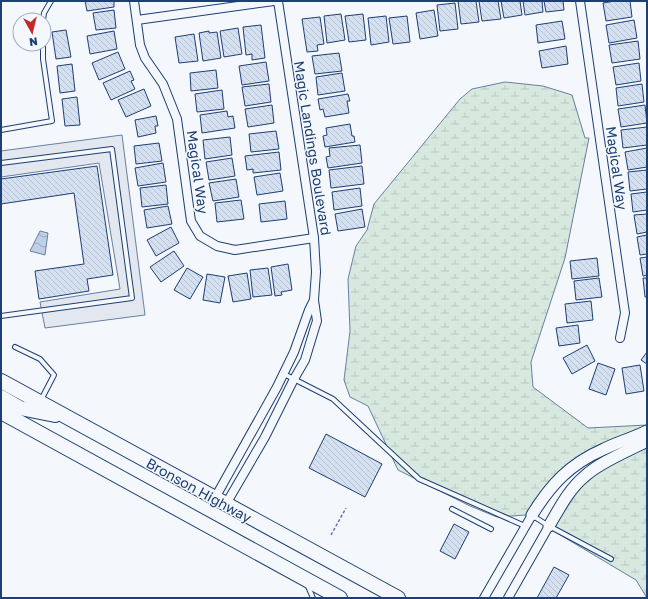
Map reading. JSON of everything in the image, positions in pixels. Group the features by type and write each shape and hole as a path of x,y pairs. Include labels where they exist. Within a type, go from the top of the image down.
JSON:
{"highway":[{"name":"Bronson Highway","path":"1,381 398,598"},
{"path":"1,397 20,408 67,417"},
{"name":"Bronson Highway","path":"1,412 340,598"}],"street":[{"name":"Magical Way","path":"134,1 140,45 145,58 163,84 177,119 191,221 200,236 217,246 235,250 314,238"},
{"path":"137,20 274,1"},
{"name":"Magic Landings Boulevard","path":"221,501 265,436 305,360 317,321 314,300 316,272 314,238 278,1"},
{"name":"Magical Way","path":"580,1 626,313 620,338"},
{"name":"Magic Landings Boulevard","path":"221,501 284,374 314,300"},
{"path":"484,598 525,526 546,493 571,467 605,448 647,431"},
{"path":"508,598 566,497 585,476 602,465 647,441"}],"lane":[{"path":"45,12 51,1"},
{"path":"1,130 52,121 43,52"},
{"path":"1,163 112,149 132,298 1,316"},
{"path":"14,348 40,360 54,375 40,402"},
{"path":"284,374 333,399 419,479 525,526"},
{"path":"452,509 491,529"},
{"path":"532,515 549,526 611,559"},
{"path":"304,578 313,598"}],"path":[{"path":"331,535 346,508"}],"green space":[{"path":"505,82 543,86 572,95 585,138 589,138 565,258 531,362 533,387 588,428 647,425 601,444 577,457 549,482 526,515 497,517 470,506 398,470 368,406 350,397 344,380 350,331 348,279 356,246 367,230 374,204 460,99 472,89"},
{"path":"647,447 647,598 636,580 552,530 572,497 582,485 594,475 609,466"}],"shaded area":[{"path":"122,135 145,315 45,328 40,302 120,289 99,163 1,177 1,151"}],"water":[{"path":"40,231 48,233 45,255 30,251"}],"building":[{"path":"85,1 114,1 114,7 87,11"},
{"path":"458,1 476,1 479,22 461,24"},
{"path":"479,1 498,1 501,19 482,21"},
{"path":"501,1 520,1 522,15 504,18"},
{"path":"523,1 542,1 543,12 525,15"},
{"path":"544,1 563,1 564,10 546,12"},
{"path":"630,1 632,17 606,21 603,3"},
{"path":"455,3 458,29 440,31 437,5"},
{"path":"114,10 116,28 96,30 93,13"},
{"path":"434,10 438,36 420,39 416,13"},
{"path":"341,14 345,40 327,43 324,16"},
{"path":"363,14 366,40 349,42 345,16"},
{"path":"386,16 389,42 371,45 368,18"},
{"path":"407,16 410,42 393,44 389,18"},
{"path":"320,17 324,44 317,45 318,51 307,52 302,19"},
{"path":"634,20 637,38 609,43 606,25"},
{"path":"562,21 565,39 538,43 536,25"},
{"path":"261,25 265,58 252,60 252,54 246,55 243,27"},
{"path":"238,28 242,54 224,57 220,31"},
{"path":"66,30 71,57 56,59 52,32"},
{"path":"114,31 117,49 90,54 87,36"},
{"path":"209,31 209,33 217,32 221,58 203,61 199,33"},
{"path":"194,34 198,61 179,63 175,37"},
{"path":"638,41 640,59 612,63 609,45"},
{"path":"566,46 568,64 542,68 539,51"},
{"path":"118,52 125,69 99,80 92,63"},
{"path":"339,53 342,71 315,74 312,56"},
{"path":"266,62 269,81 242,85 239,66"},
{"path":"639,63 641,81 616,85 613,67"},
{"path":"72,64 75,91 60,93 57,66"},
{"path":"216,70 218,88 191,91 190,73"},
{"path":"130,71 134,80 131,81 135,89 111,100 103,83"},
{"path":"342,73 345,91 318,95 316,77"},
{"path":"269,84 271,102 245,106 242,87"},
{"path":"642,84 644,102 618,106 616,88"},
{"path":"144,89 151,106 126,117 118,100"},
{"path":"222,90 224,109 197,112 195,94"},
{"path":"348,94 350,101 347,101 349,113 325,117 323,109 320,110 318,99"},
{"path":"77,97 80,125 65,126 62,99"},
{"path":"272,105 274,123 248,127 245,109"},
{"path":"645,105 647,123 621,127 618,109"},
{"path":"227,111 228,117 233,116 235,128 202,133 200,115"},
{"path":"156,116 158,126 155,126 156,133 138,137 135,120"},
{"path":"350,124 352,136 354,136 355,142 325,147 323,136 327,135 326,128"},
{"path":"647,127 647,145 623,148 621,130"},
{"path":"276,131 279,149 251,152 249,134"},
{"path":"230,137 232,155 205,159 203,140"},
{"path":"159,143 162,161 136,164 134,146"},
{"path":"360,145 362,163 328,168 326,157 330,156 329,148"},
{"path":"647,148 647,167 628,170 625,152"},
{"path":"279,152 281,170 253,173 253,169 247,170 245,156"},
{"path":"232,158 235,176 209,180 206,162"},
{"path":"163,163 166,182 138,186 135,168"},
{"path":"97,166 113,275 87,279 89,291 39,299 35,271 84,264 74,193 1,204 1,179"},
{"path":"362,166 364,184 331,188 329,170"},
{"path":"647,170 647,189 630,191 628,172"},
{"path":"280,173 283,191 257,195 254,177"},
{"path":"236,179 239,197 213,201 209,183"},
{"path":"166,185 168,204 142,207 140,188"},
{"path":"360,188 362,206 334,210 332,192"},
{"path":"647,192 647,210 633,212 631,194"},
{"path":"241,200 244,219 217,222 215,203"},
{"path":"285,201 287,219 261,222 259,204"},
{"path":"168,206 172,224 147,228 144,210"},
{"path":"362,209 365,227 338,231 335,214"},
{"path":"647,214 647,232 637,234 634,215"},
{"path":"171,227 179,243 156,256 147,240"},
{"path":"647,235 647,254 640,255 637,237"},
{"path":"174,251 184,266 161,282 150,267"},
{"path":"647,257 647,275 643,276 640,258"},
{"path":"597,258 599,276 572,279 570,261"},
{"path":"288,264 292,290 281,292 282,295 275,296 271,267"},
{"path":"187,268 203,277 190,299 174,290"},
{"path":"268,268 272,295 253,297 250,270"},
{"path":"247,273 251,299 233,302 228,276"},
{"path":"207,274 225,277 220,303 203,300"},
{"path":"599,278 602,297 576,300 574,281"},
{"path":"643,278 647,278 647,297 645,297"},
{"path":"591,301 593,320 567,323 565,304"},
{"path":"578,325 580,343 559,346 556,328"},
{"path":"587,345 595,361 572,374 563,358"},
{"path":"647,352 647,364 641,360"},
{"path":"598,363 615,369 606,395 589,389"},
{"path":"640,365 644,391 626,394 622,368"},
{"path":"326,434 382,464 365,497 309,468"},
{"path":"454,524 469,532 455,559 440,551"},
{"path":"554,567 569,575 556,598 537,598"}]}
